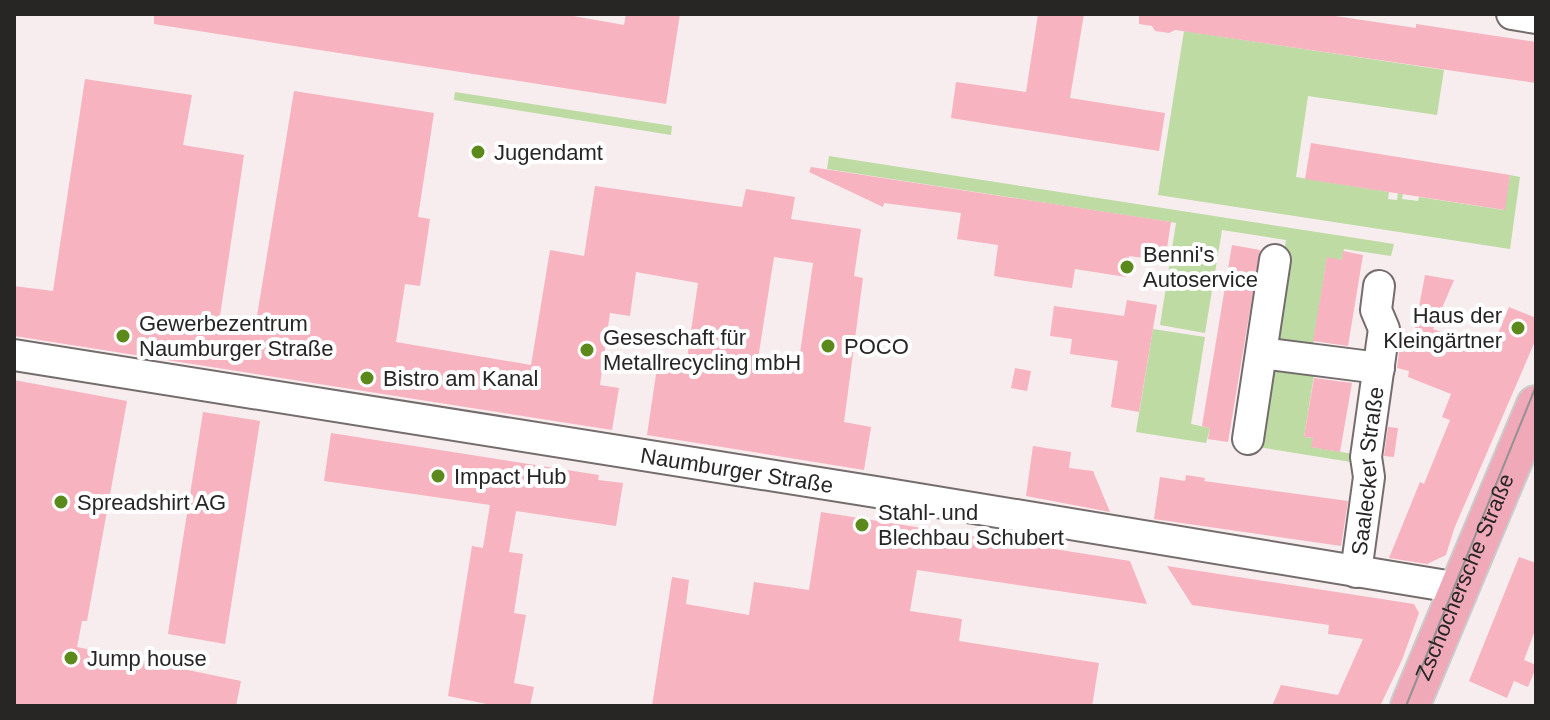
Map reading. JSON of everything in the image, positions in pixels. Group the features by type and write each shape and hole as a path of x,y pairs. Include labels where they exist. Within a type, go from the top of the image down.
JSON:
{"main road":[{"name":"Zschochersche Straße","path":"1410,706 1536,405"}],"street":[{"path":"1512,14 1536,18"},
{"path":"1248,439 1275,260"},
{"name":"Saalecker Straße","path":"1356,572 1369,477 1366,457 1384,329 1376,310 1379,286"},
{"name":"Saalecker Straße","path":"1262,353 1379,368"},
{"name":"Naumburger Straße","path":"14,355 1459,588"}],"green space":[{"path":"1184,31 1444,70 1437,115 1308,96 1296,177 1389,192 1388,199 1397,200 1400,179 1405,179 1402,199 1418,201 1419,197 1504,210 1510,175 1520,177 1510,249 1158,195"},
{"path":"455,92 672,126 671,135 454,100"},
{"path":"829,156 1394,244 1391,256 1344,249 1342,260 1327,258 1312,350 1279,342 1272,330 1286,240 1222,230 1205,333 1160,325 1176,223 827,169"},
{"path":"1153,329 1205,337 1191,424 1210,428 1206,443 1136,432"},
{"path":"1266,369 1329,369 1328,377 1314,375 1304,437 1313,438 1312,447 1359,455 1357,463 1252,446"}],"building":[{"path":"154,14 562,14 624,25 626,14 680,14 666,104 154,24"},
{"path":"1038,14 1084,14 1070,98 1165,113 1159,151 951,118 956,82 1026,92"},
{"path":"1139,14 1322,14 1536,42 1536,83 1175,30 1169,33 1155,31 1152,26 1139,24"},
{"path":"85,79 192,95 183,145 244,155 220,316 256,322 294,91 434,113 418,217 430,219 420,286 405,284 396,342 531,365 550,250 584,256 595,186 742,207 746,189 795,197 791,219 861,229 854,276 863,278 844,422 871,427 864,470 647,435 658,361 686,365 698,283 636,272 630,316 610,313 600,385 619,388 612,430 14,336 14,286 53,291","holes":["774,257 813,263 798,367 757,365"]},
{"path":"1311,143 1510,175 1505,210 1305,179"},
{"path":"811,167 1171,222 1165,261 1129,256 1126,277 1075,269 1072,288 994,276 998,245 957,239 961,213 884,203 883,207 809,172"},
{"path":"1232,245 1260,250 1228,442 1208,439 1210,428 1202,426"},
{"path":"1343,251 1363,255 1348,346 1313,341 1327,257 1342,260"},
{"path":"1425,275 1454,280 1433,329 1491,351 1509,307 1536,318 1536,339 1454,529 1446,555 1427,564 1389,558 1450,420 1442,417 1451,394 1408,377 1409,371 1397,368 1402,331 1414,333"},
{"path":"1127,300 1157,305 1139,412 1111,407 1118,361 1070,354 1072,339 1050,336 1054,306 1124,316"},
{"path":"1015,368 1031,371 1027,391 1011,388"},
{"path":"1314,378 1352,383 1340,452 1311,447 1313,438 1304,437"},
{"name":"Spreadshirt AG","path":"14,380 127,401 87,621 82,621 77,647 241,681 236,706 14,706"},
{"path":"203,412 260,421 225,644 168,634"},
{"path":"1388,427 1398,428 1394,457 1384,456"},
{"path":"331,433 599,475 598,480 623,483 616,526 516,511 509,552 523,554 514,613 526,615 514,683 534,687 530,706 496,706 448,696 472,546 483,548 490,505 324,481"},
{"path":"1033,446 1071,452 1069,468 1093,471 1110,512 1026,496"},
{"path":"1186,475 1205,478 1204,481 1348,501 1341,546 1154,519 1160,477 1185,481"},
{"path":"821,512 1130,561 1147,604 917,570 910,611 962,619 959,641 1099,663 1092,706 652,706 672,577 689,580 686,604 749,615 754,582 809,590"},
{"path":"1519,557 1536,563 1536,628 1524,660 1536,665 1536,668 1528,687 1514,681 1507,698 1469,681"},
{"path":"1167,566 1414,604 1419,613 1402,660 1380,706 1272,706 1281,685 1338,695 1363,639 1328,634 1329,625 1192,605"}],"tram line":[{"path":"1406,706 1536,386"}],"place":[{"name":"Jugendamt","path":"478,152"},
{"name":"Benni's Autoservice","path":"1127,267"},
{"name":"Haus der Kleingärtner","path":"1518,328"},
{"name":"Gewerbezentrum Naumburger Straße","path":"123,336"},
{"name":"POCO","path":"828,346"},
{"name":"Geseschaft für Metallrecycling mbH","path":"587,350"},
{"name":"Bistro am Kanal","path":"367,378"},
{"name":"Impact Hub","path":"438,476"},
{"name":"Spreadshirt AG","path":"61,502"},
{"name":"Stahl- und Blechbau Schubert","path":"862,525"},
{"name":"Jump house","path":"71,658"}]}
